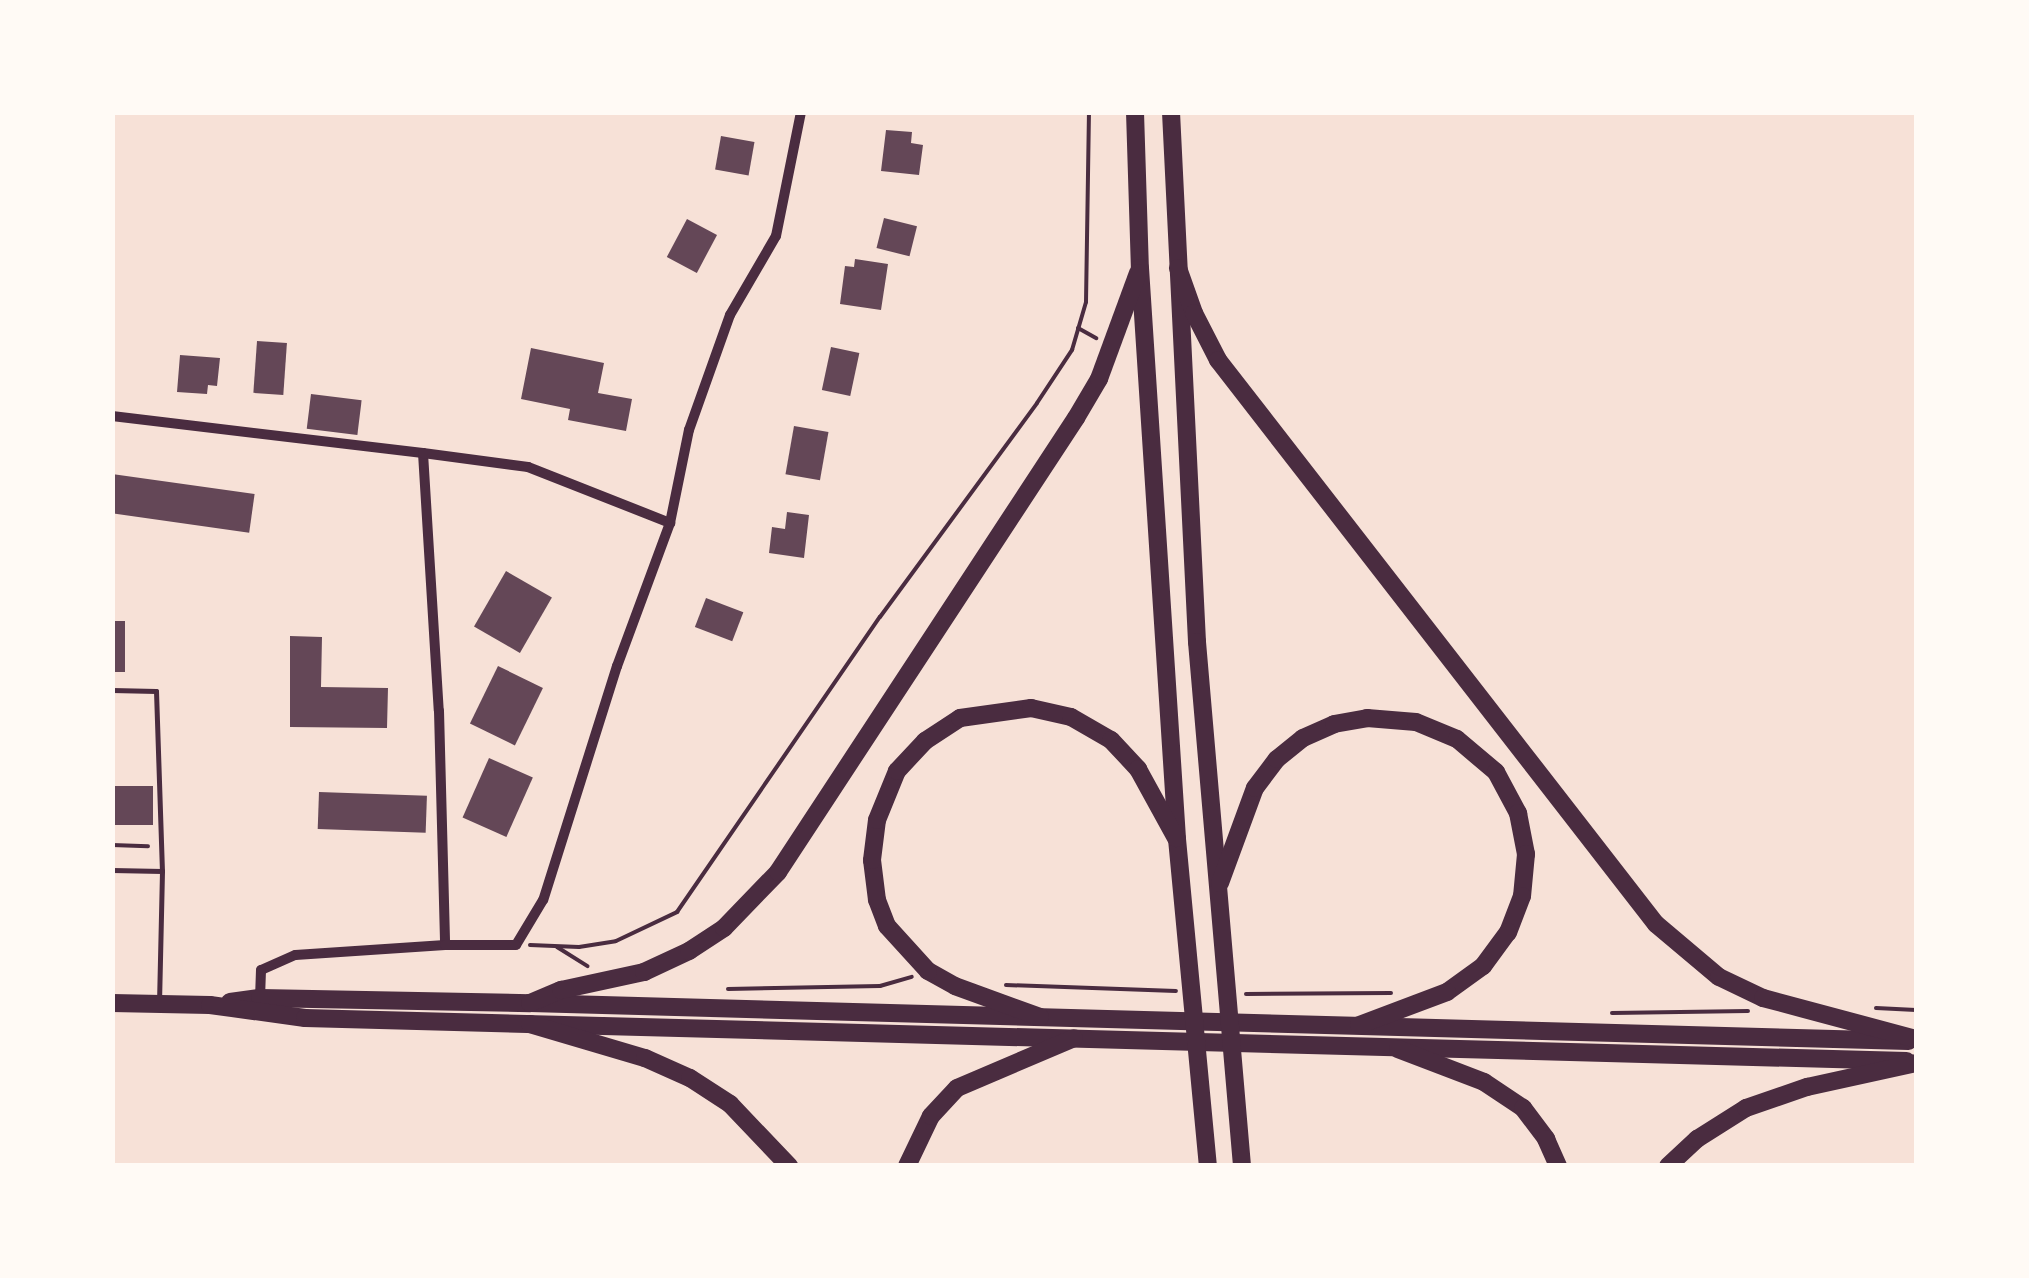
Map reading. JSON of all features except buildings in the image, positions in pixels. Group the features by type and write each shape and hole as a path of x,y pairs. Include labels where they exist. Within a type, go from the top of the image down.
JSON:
{"main road":[{"path":"1135,112 1140,268 1177,839 1208,1166"},
{"path":"1171,112 1185,464 1242,1166"},
{"path":"530,1003 561,990 644,972 689,951 724,928 778,872 1076,418 1099,379 1140,268"},
{"path":"1178,268 1218,360 1656,924 1719,977 1763,998 1916,1040"},
{"path":"1040,1016 955,986 928,971 887,926 877,900 872,860 877,820 898,772 926,741 960,718 1031,708 1071,717 1110,740 1138,769 1177,839"},
{"path":"1217,893 1255,788 1277,759 1303,738 1334,724 1366,718 1416,722 1457,739 1496,772 1518,813 1526,854 1522,896 1508,932 1482,966 1447,992 1360,1024"},
{"path":"210,1006 260,998 530,1003 1916,1040"},
{"path":"112,1003 210,1006 304,1018 1916,1062"},
{"path":"530,1024 646,1058 690,1078 730,1104 789,1166"},
{"path":"907,1166 931,1116 957,1088 1074,1038"},
{"path":"1398,1049 1484,1082 1523,1108 1546,1139 1558,1166"},
{"path":"1668,1166 1696,1139 1746,1108 1807,1088 1916,1062"}],"street":[{"path":"260,998 261,970 295,955 445,945 516,945 543,900 617,666 670,523 690,430 724,332 776,236 801,112"},
{"path":"112,416 528,467 670,523"},
{"path":"423,453 439,712 445,945"}],"lane":[{"path":"112,690 156,691 162,846 159,1004"},
{"path":"112,870 162,871"}],"path":[{"path":"516,945 616,941 677,912 795,737 1072,350 1086,302 1090,253 1090,112"},
{"path":"112,845 162,846"},
{"path":"552,945 600,974"},
{"path":"724,989 880,986 917,975"},
{"path":"1000,984 1106,989"},
{"path":"1316,996 1401,993"},
{"path":"1607,1013 1756,1010"}]}
